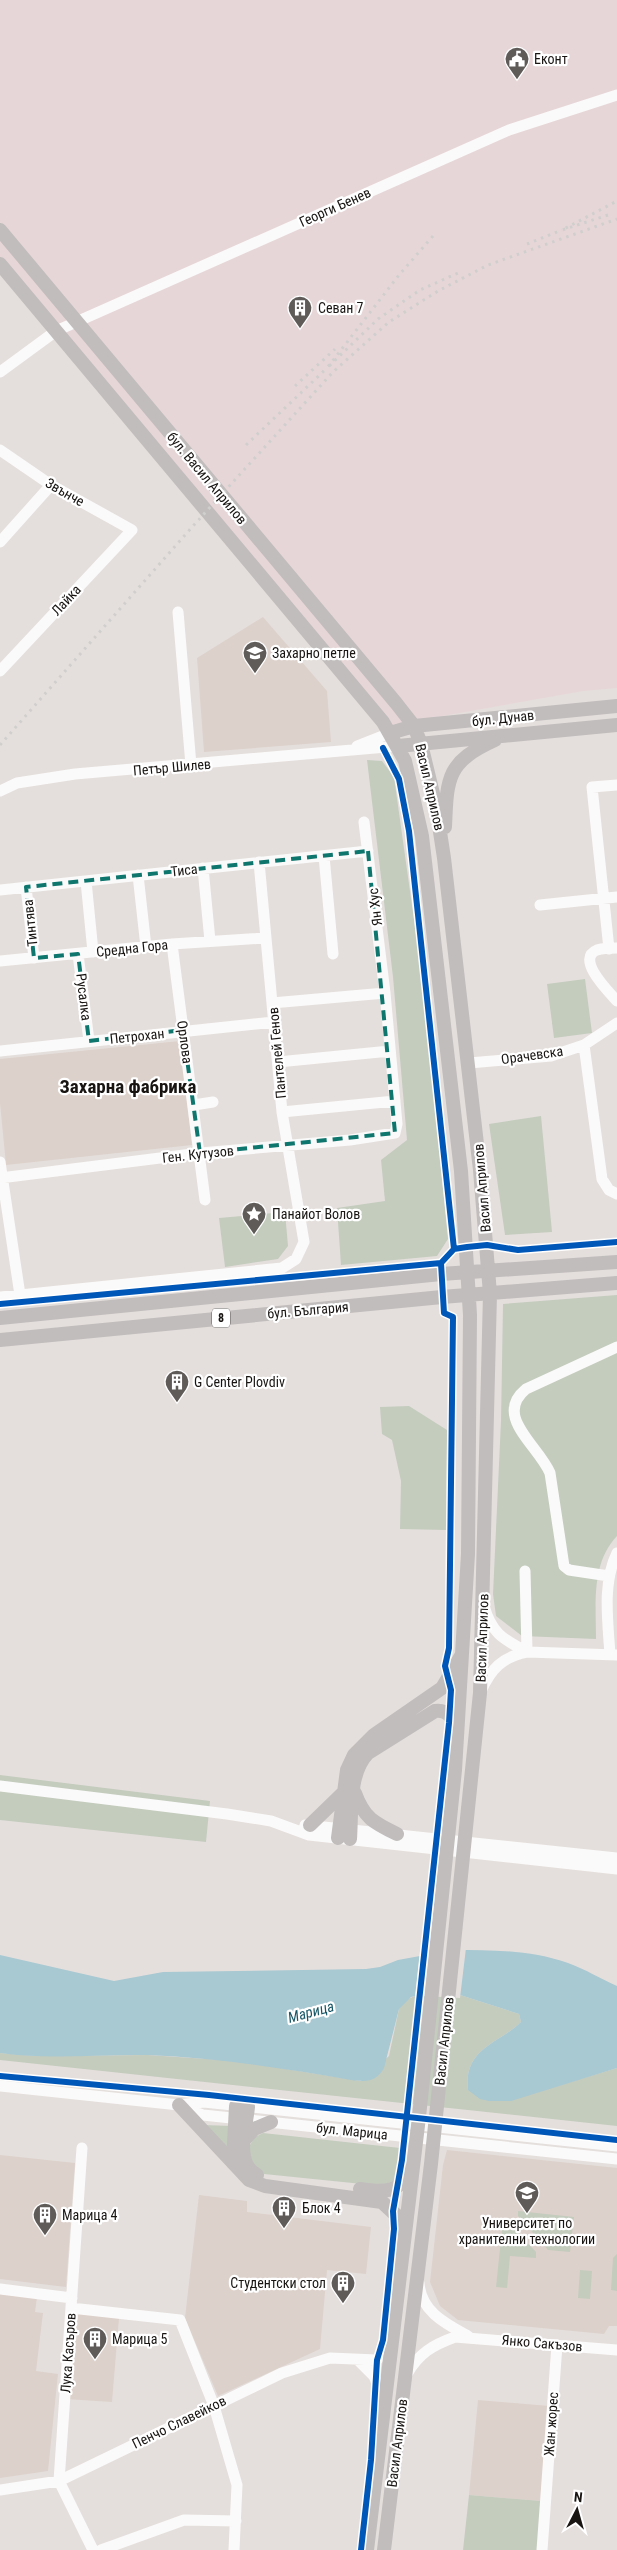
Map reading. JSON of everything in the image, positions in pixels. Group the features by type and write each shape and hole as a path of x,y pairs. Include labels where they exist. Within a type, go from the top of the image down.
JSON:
{"main road":[{"name":"бул. Васил Априлов","path":"0,230 76,324 414,726"},
{"name":"бул. Васил Априлов","path":"0,264 390,732"},
{"name":"бул. Дунав","path":"390,732 414,726 617,706"},
{"name":"Васил Априлов","path":"384,2550 431,2164 480,1693 490,1294 469,1063 444,858 436,806 421,744 414,726"},
{"name":"бул. Дунав","path":"398,746 617,726"},
{"name":"Васил Априлов","path":"367,2550 413,2164 458,1734 468,1554 470,1296 461,1171 422,836 405,760 390,732"},
{"path":"444,858 447,798 452,774 466,755 504,736"},
{"name":"бул. България","path":"1,1318 489,1270 617,1262"},
{"name":"бул. България","path":"1,1339 617,1283"},
{"path":"1,1318 1,1339"},
{"path":"344,1834 349,1793 350,1762 359,1747 442,1688 464,1651"},
{"path":"310,1825 349,1793 364,1757 431,1712 438,1710 449,1714 454,1721 458,1734"},
{"path":"349,1793 363,1813 397,1834"},
{"path":"179,2105 245,2178 259,2185 382,2202 396,2215 405,2232"},
{"path":"242,2113 243,2154 246,2166 259,2176 381,2192 399,2186 405,2180 413,2164"},
{"path":"233,2163 242,2113"},
{"path":"244,2139 254,2129 271,2122"}],"street":[{"name":"Георги Бенев","path":"0,372 56,331 76,324 509,130 559,116 617,95"},
{"name":"Звънче","path":"0,450 51,485 132,530"},
{"path":"0,542 51,485"},
{"name":"Лайка","path":"0,671 132,530"},
{"path":"178,612 191,765"},
{"name":"Петър Шилев","path":"346,751 390,732"},
{"name":"Петър Шилев","path":"0,791 17,783 75,774 398,746"},
{"path":"617,785 592,787 602,900 613,948 597,950 591,954 589,962 591,969 617,1001"},
{"name":"Ян Хус","path":"364,822 385,993 397,1124 395,1133"},
{"name":"Тиса","path":"0,890 368,852"},
{"path":"324,856 333,954"},
{"name":"Пантелей Генов","path":"20,1295 282,1268 296,1259 304,1242 282,1112 259,862"},
{"path":"203,868 210,940"},
{"path":"138,875 146,946"},
{"path":"86,881 93,952"},
{"name":"Тинтява","path":"26,887 34,958"},
{"path":"540,905 617,897"},
{"name":"Средна Гора","path":"0,961 210,940 265,938"},
{"name":"Орлова","path":"172,944 205,1200"},
{"name":"Русалка","path":"78,954 89,1041"},
{"path":"272,1004 385,993"},
{"name":"Петрохан","path":"0,1051 183,1030 274,1022"},
{"name":"Орачевска","path":"469,1063 551,1056 584,1046 617,1023"},
{"path":"584,1046 602,1179 609,1190 617,1194"},
{"path":"278,1062 390,1051"},
{"path":"282,1112 395,1101"},
{"path":"194,1105 213,1102"},
{"name":"Ген. Кутузов","path":"1,1178 200,1152 289,1146 388,1136 395,1133"},
{"path":"0,1162 20,1295 0,1297"},
{"path":"609,1576 569,1570 564,1566 550,1473 516,1423 513,1404 526,1388 617,1347"},
{"path":"480,1693 489,1674 502,1661 527,1652 614,1655 607,1593 609,1576 617,1553"},
{"path":"525,1571 527,1652"},
{"path":"483,1602 496,1634 527,1652"},
{"path":"0,1786 226,1814 291,1827 309,1835 397,1834 617,1858"},
{"path":"291,1827 310,1825 344,1834 617,1868"},
{"name":"бул. Марица","path":"0,2086 179,2105 203,2115 242,2113 617,2146"},
{"name":"бул. Марица","path":"242,2113 271,2122 617,2159"},
{"name":"Лука Касъров","path":"59,2481 82,2148"},
{"name":"Янко Сакъзов","path":"418,2264 420,2288 426,2306 440,2319 468,2336"},
{"path":"0,2290 180,2320 214,2406 237,2485 234,2550"},
{"name":"Пенчо Славейков","path":"0,2490 59,2481 282,2373 310,2362 330,2358 359,2361 377,2360 392,2331"},
{"name":"Янко Сакъзов","path":"406,2377 414,2361 436,2343 455,2337 468,2336 617,2350"},
{"name":"Жан жорес","path":"542,2550 557,2345"},
{"path":"359,2361 374,2376 384,2401"},
{"path":"59,2481 93,2550"},
{"path":"101,2550 184,2520 236,2521"}],"highlighted area":[{"path":"368,851 395,1133 200,1153 183,1030 89,1041 78,954 34,958 26,887"}],"shaded area":[{"path":"0,0 617,0 617,688 583,691 381,727 0,269"},
{"name":"Захарно петле","path":"263,617 327,691 331,742 204,752 197,658"},
{"path":"180,1041 192,1145 6,1165 0,1103 0,1059"},
{"name":"Университет по хранителни технологии","path":"447,2150 617,2168 617,2326 609,2326 604,2334 458,2320 440,2306 430,2282 443,2165"},
{"path":"0,2155 75,2163 66,2287 0,2279"},
{"path":"199,2195 247,2201 247,2212 371,2227 366,2274 327,2270 320,2349 218,2396 185,2318"},
{"path":"0,2293 37,2297 35,2312 43,2313 36,2371 58,2374 48,2471 0,2478"},
{"path":"74,2313 119,2318 112,2402 66,2399"},
{"path":"478,2400 549,2406 541,2501 469,2495"}],"green space":[{"path":"367,760 382,761 394,777 422,977 448,1239 437,1256 341,1265 337,1208 385,1201 381,1160 407,1140 393,977"},
{"path":"585,979 592,1033 554,1038 547,984"},
{"path":"541,1116 552,1232 505,1235 489,1124"},
{"path":"285,1212 288,1246 278,1259 225,1267 219,1218"},
{"path":"617,1295 617,1536 609,1547 599,1571 596,1598 596,1639 522,1636 496,1616 493,1594 501,1421 503,1304"},
{"path":"409,1406 447,1430 446,1530 400,1529 401,1481 392,1440 382,1434 380,1407"},
{"path":"0,1775 210,1801 206,1842 0,1820"},
{"path":"424,1994 460,1995 519,2014 521,2022 477,2056 471,2065 468,2076 468,2090 550,2088 617,2068 617,2126 0,2060 0,2053 34,2056 148,2055 237,2061 361,2081 389,2056 401,2006 409,1999"},
{"path":"203,2125 232,2126 227,2151"},
{"path":"263,2133 400,2148 402,2160 399,2178 382,2186 264,2174 254,2167 248,2148 255,2137"},
{"path":"518,2211 574,2217 570,2252 548,2250 518,2216"},
{"path":"502,2229 515,2230 536,2252 536,2258 510,2256 507,2288 496,2287"},
{"path":"617,2254 617,2291 611,2290 613,2258"},
{"path":"580,2270 592,2271 590,2299 578,2298"},
{"path":"469,2495 541,2501 538,2550 463,2550"}],"water":[{"name":"Марица","path":"453,1950 497,1951 540,1955 574,1965 617,1986 617,2068 511,2101 480,2099 468,2090 468,2076 471,2065 485,2048 521,2022 519,2014 460,1995 424,1994 411,1997 399,2009 384,2068 378,2076 366,2081 250,2064 174,2056 37,2056 0,2053 0,1955 114,1981 163,1972 366,1969 380,1967 398,1960"}],"pier":[{"path":"466,1948 460,1998 424,1996 415,1998 420,1953"}],"railway":[{"path":"608,215 562,230 617,201"},
{"path":"0,745 193,526 333,372 389,322 438,291 488,265 617,219"},
{"path":"527,244 562,230"},
{"path":"433,236 399,275 327,368 378,319 420,290 458,273"},
{"path":"295,386 335,349"},
{"path":"246,445 327,368"}],"cycle path":[{"path":"383,748 399,779 409,831 454,1249"},
{"path":"0,1304 441,1263 454,1249 467,1247 487,1245 518,1250 617,1242"},
{"path":"361,2550 371,2460 377,2360 383,2340 394,2229 393,2211 402,2160 449,1723 451,1690 445,1666 449,1648 453,1317 444,1313 441,1263"},
{"path":"0,2076 209,2095 617,2140"}],"place":[{"name":"Еконт","path":"517,80"},
{"name":"Севан 7","path":"300,329"},
{"name":"Захарно петле","path":"255,674"},
{"name":"Панайот Волов","path":"254,1235"},
{"name":"G Center Plovdiv","path":"177,1403"},
{"name":"Университет по хранителни технологии","path":"527,2214"},
{"name":"Блок 4","path":"284,2229"},
{"name":"Марица 4","path":"45,2236"},
{"name":"Студентски стол","path":"343,2304"},
{"name":"Марица 5","path":"95,2360"}],"district":[{"name":"Захарна фабрика","path":"128,1086"}]}
